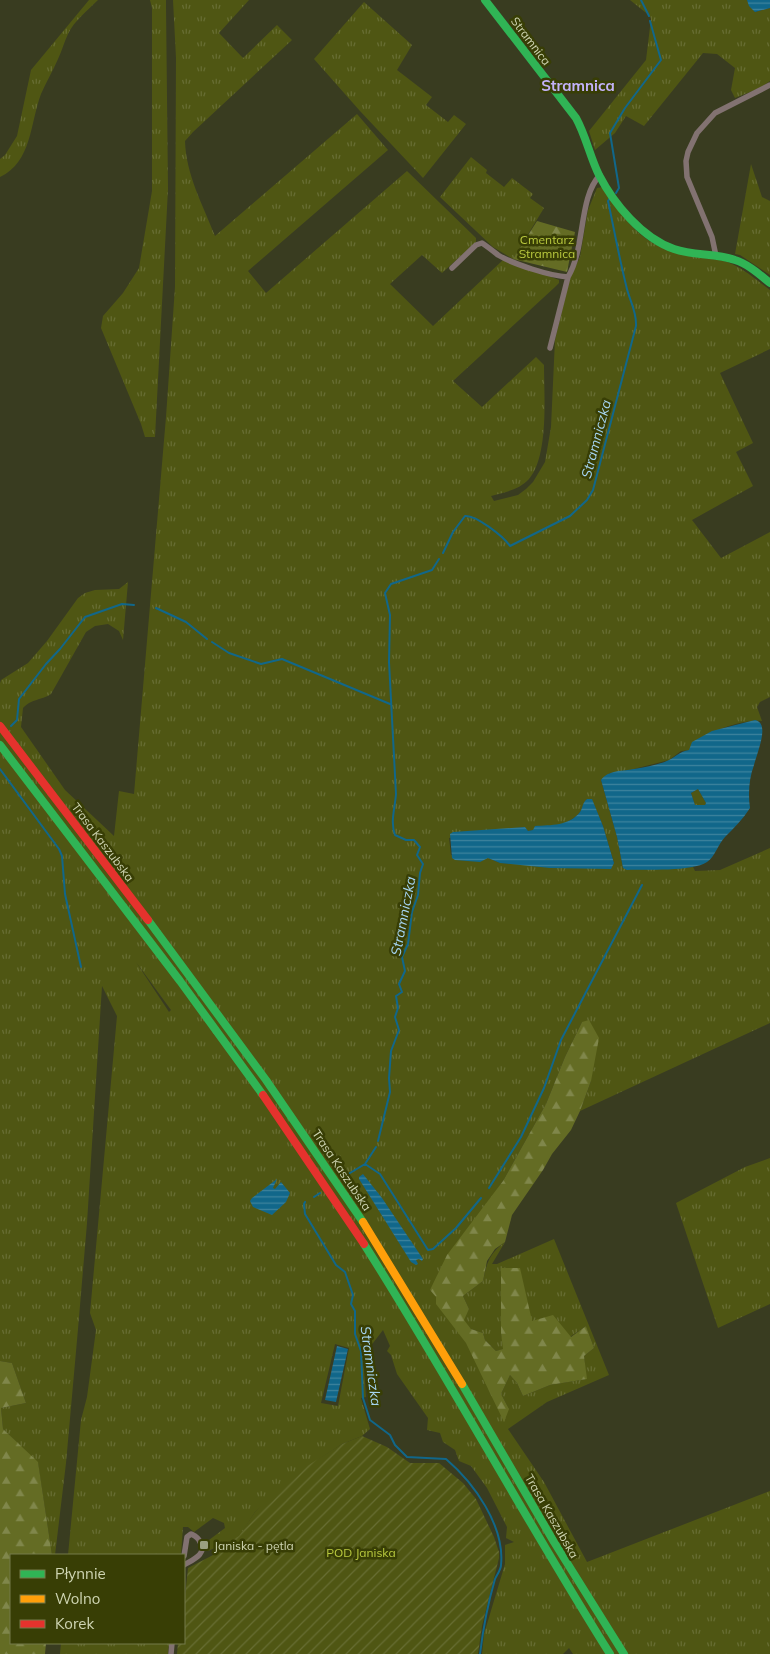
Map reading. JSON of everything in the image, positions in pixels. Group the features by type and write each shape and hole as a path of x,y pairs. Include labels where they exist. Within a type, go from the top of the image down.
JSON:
{"main road":[{"name":"Stramnica","path":"485,0 576,118 583,130 600,175 620,204 648,235 660,243 673,248 716,256 743,264 770,283"},
{"name":"Trasa Kaszubska","path":"0,726 211,1003 318,1154 414,1303 583,1590 624,1654"},
{"name":"Trasa Kaszubska","path":"0,745 201,1008 308,1159 407,1313 542,1544 610,1654"}],"street":[{"path":"716,256 712,236 687,177 686,161 688,152 697,133 715,114 770,86"},
{"path":"550,348 568,277 573,268 580,245 583,219 592,183 600,175"},
{"path":"452,268 476,245 482,243 498,255 515,263 558,276 568,277"},
{"path":"184,1554 186,1537 191,1534 202,1545 202,1550 200,1555 185,1565"}],"green space":[{"path":"89,0 98,0 77,20 68,34 41,94 24,152 18,162 0,177 0,159 5,155 17,136 31,70"},
{"path":"150,0 166,0 168,189 155,437 145,437 101,328 103,316 123,293 139,268 152,191 152,8"},
{"path":"173,0 249,0 219,33 243,58 277,25 292,40 185,141 188,166 215,236 357,114 388,150 248,271 266,293 407,171 476,238 476,242 442,273 422,255 390,284 433,326 504,259 559,280 555,287 453,381 482,407 536,357 544,365 545,408 540,456 535,469 525,483 512,490 491,496 494,501 518,495 526,489 533,482 545,462 551,427 555,340 570,278 580,257 588,210 597,188 603,187 629,223 648,240 674,252 727,262 737,266 770,290 770,349 720,373 753,443 736,452 753,486 692,520 721,558 770,532 770,697 760,702 757,707 762,721 745,722 726,727 693,742 690,750 681,751 669,760 622,772 610,773 601,780 617,837 623,868 669,869 693,867 695,871 720,870 770,848 770,1023 580,1111 591,1081 582,1022 546,1104 503,1181 430,1290 469,1330 473,1357 509,1409 501,1394 510,1375 517,1383 523,1396 550,1385 586,1379 584,1356 594,1348 586,1326 570,1337 532,1322 501,1268 501,1333 504,1349 496,1351 485,1340 483,1333 471,1329 463,1320 469,1309 463,1296 483,1281 486,1269 495,1250 505,1242 492,1264 497,1264 554,1239 609,1375 547,1402 508,1429 544,1482 587,1562 770,1491 770,1654 573,1654 569,1648 563,1654 482,1654 484,1634 505,1564 505,1545 514,1542 506,1538 507,1527 487,1488 471,1466 459,1461 455,1450 443,1442 440,1433 427,1430 428,1418 397,1374 391,1355 387,1351 390,1346 383,1330 363,1356 366,1397 361,1398 370,1429 362,1436 342,1444 299,1472 255,1512 239,1537 208,1551 206,1547 210,1544 209,1540 225,1528 224,1523 213,1518 194,1532 188,1527 183,1527 181,1554 68,1554 81,1420 87,1397 96,1330 90,1313 117,1016 102,986 87,1223 66,1463 55,1554 52,1554 38,1463 3,1429 1,1408 26,1403 12,1363 0,1361 0,683 1,680 28,663 47,641 78,598 85,593 95,590 119,589 128,582 123,640 119,631 108,624 95,626 86,632 51,694 23,708 21,727 65,790 114,836 119,791 134,794 166,417 175,287 176,58","holes":["587,799 592,800 603,826 614,863 519,864 500,863 488,858 451,855 449,838 524,827 528,831 556,826 575,817","136,962 171,1010 169,1012","335,1344 349,1348 338,1406 321,1403"]},
{"path":"630,0 747,0 755,12 770,8 770,81 760,88 735,98 731,90 735,68 717,54 703,53 644,126 626,116 615,133 595,150 589,131 646,60 651,19 650,16"},
{"path":"364,2 412,45 397,70 432,97 426,105 448,122 454,115 466,124 423,178 314,59"},
{"path":"471,157 487,170 486,173 504,187 512,178 533,194 530,198 544,208 513,259 493,247 440,197"},
{"path":"751,164 762,197 770,201 770,275 740,255 735,254"},
{"name":"Cmentarz Stramnica","path":"537,221 575,232 567,272 513,259"},
{"path":"698,789 706,803 705,805 695,805 691,793"},
{"path":"589,1020 599,1038 591,1081 580,1111 571,1130 552,1154 512,1215 505,1242 495,1249 487,1261 483,1281 463,1296 469,1309 464,1320 471,1329 483,1333 485,1340 496,1351 503,1349 501,1333 501,1268 520,1268 532,1321 553,1315 571,1337 586,1326 594,1348 584,1356 587,1379 550,1385 523,1396 517,1383 510,1375 501,1394 509,1409 504,1422 466,1343 436,1304 436,1297 430,1290 447,1255 503,1181 546,1104 582,1022"},
{"path":"770,1158 770,1304 718,1328 676,1203 745,1167"},
{"path":"0,1361 12,1363 26,1403 1,1408 3,1429 38,1462 52,1554 10,1554 10,1644 46,1644 45,1654 0,1654"},
{"name":"POD Janiska","path":"362,1436 387,1447 410,1463 439,1463 463,1483 476,1499 499,1552 482,1626 478,1654 177,1654 178,1644 185,1644 185,1596 188,1568 215,1554 216,1548 239,1536 255,1512 275,1491 299,1471 342,1444"},
{"path":"61,1644 169,1644 168,1654 60,1654"}],"water":[{"path":"747,0 770,0 770,8 755,12 749,6"},
{"path":"755,720 762,726 762,738 750,781 750,808 707,862 680,869 627,870 623,868 617,837 601,780 608,774 656,765 672,759 680,753 689,750 692,742 712,731","holes":["698,789 706,803 705,805 695,805 691,793"]},
{"path":"587,799 592,799 603,826 614,863 611,869 550,868 500,863 488,858 480,862 455,860 452,858 450,834 453,832 525,827 528,831 533,830 535,826 559,824 576,817"},
{"path":"363,1174 382,1198 423,1259 422,1261 416,1260 418,1264 416,1265 411,1262 359,1179"},
{"path":"277,1179 273,1188 275,1189 281,1182 290,1193 286,1202 272,1215 253,1207 250,1201 252,1198"},
{"path":"337,1346 348,1349 336,1402 325,1400"}],"waterway":[{"name":"Stramniczka","path":"641,0 649,16"},
{"name":"Stramniczka","path":"616,193 619,188 610,133 625,108 661,60 650,21"},
{"name":"Stramniczka","path":"443,553 453,532 465,516 476,519 489,527 510,546 570,516 587,500 593,490 636,326 608,201 610,198"},
{"name":"Stramniczka","path":"378,1141 390,1092 391,1051 399,1030 395,1017 398,1008 396,996 402,992 399,984 405,971 402,957 408,944 412,912 418,895 420,873 423,864 417,855 420,847 414,840 406,840 395,835 394,830 393,820 396,794 389,662 390,615 385,593 391,584 432,570 439,559"},
{"path":"11,726 17,720 19,699 85,617 122,604 134,605"},
{"path":"156,608 186,622 207,639"},
{"path":"212,642 229,653 261,664 282,659 390,704"},
{"path":"0,769 59,849 62,856 65,894 81,967"},
{"path":"489,1188 521,1137 544,1088 561,1040 642,885"},
{"name":"Stramniczka","path":"345,1176 365,1164 376,1147"},
{"path":"365,1164 380,1174 428,1250 433,1249 456,1228 481,1198"},
{"name":"Stramniczka","path":"314,1197 320,1193"},
{"name":"Stramniczka","path":"305,1202 305,1214 336,1265 345,1272 353,1295 351,1304 355,1311 355,1334 361,1351 363,1398 370,1420 390,1435 395,1445 407,1457 446,1459 477,1493 493,1521 501,1550 501,1565 490,1597 480,1654"}],"traffic: fast":[{"path":"485,0 576,118 599,175 630,219 662,244 689,253 720,256 735,260 749,267 770,283"},
{"path":"0,745 180,981 263,1095"},
{"path":"148,920 266,1080 363,1222"},
{"path":"364,1244 610,1654"},
{"path":"462,1384 554,1542 624,1654"}],"traffic: slow":[{"path":"363,1222 462,1384"}],"traffic: jam":[{"path":"0,726 148,920"},
{"path":"263,1095 364,1244"}],"place":[{"name":"Janiska - pętla","path":"204,1545"}],"district":[{"name":"Stramnica","path":"578,85"}]}
